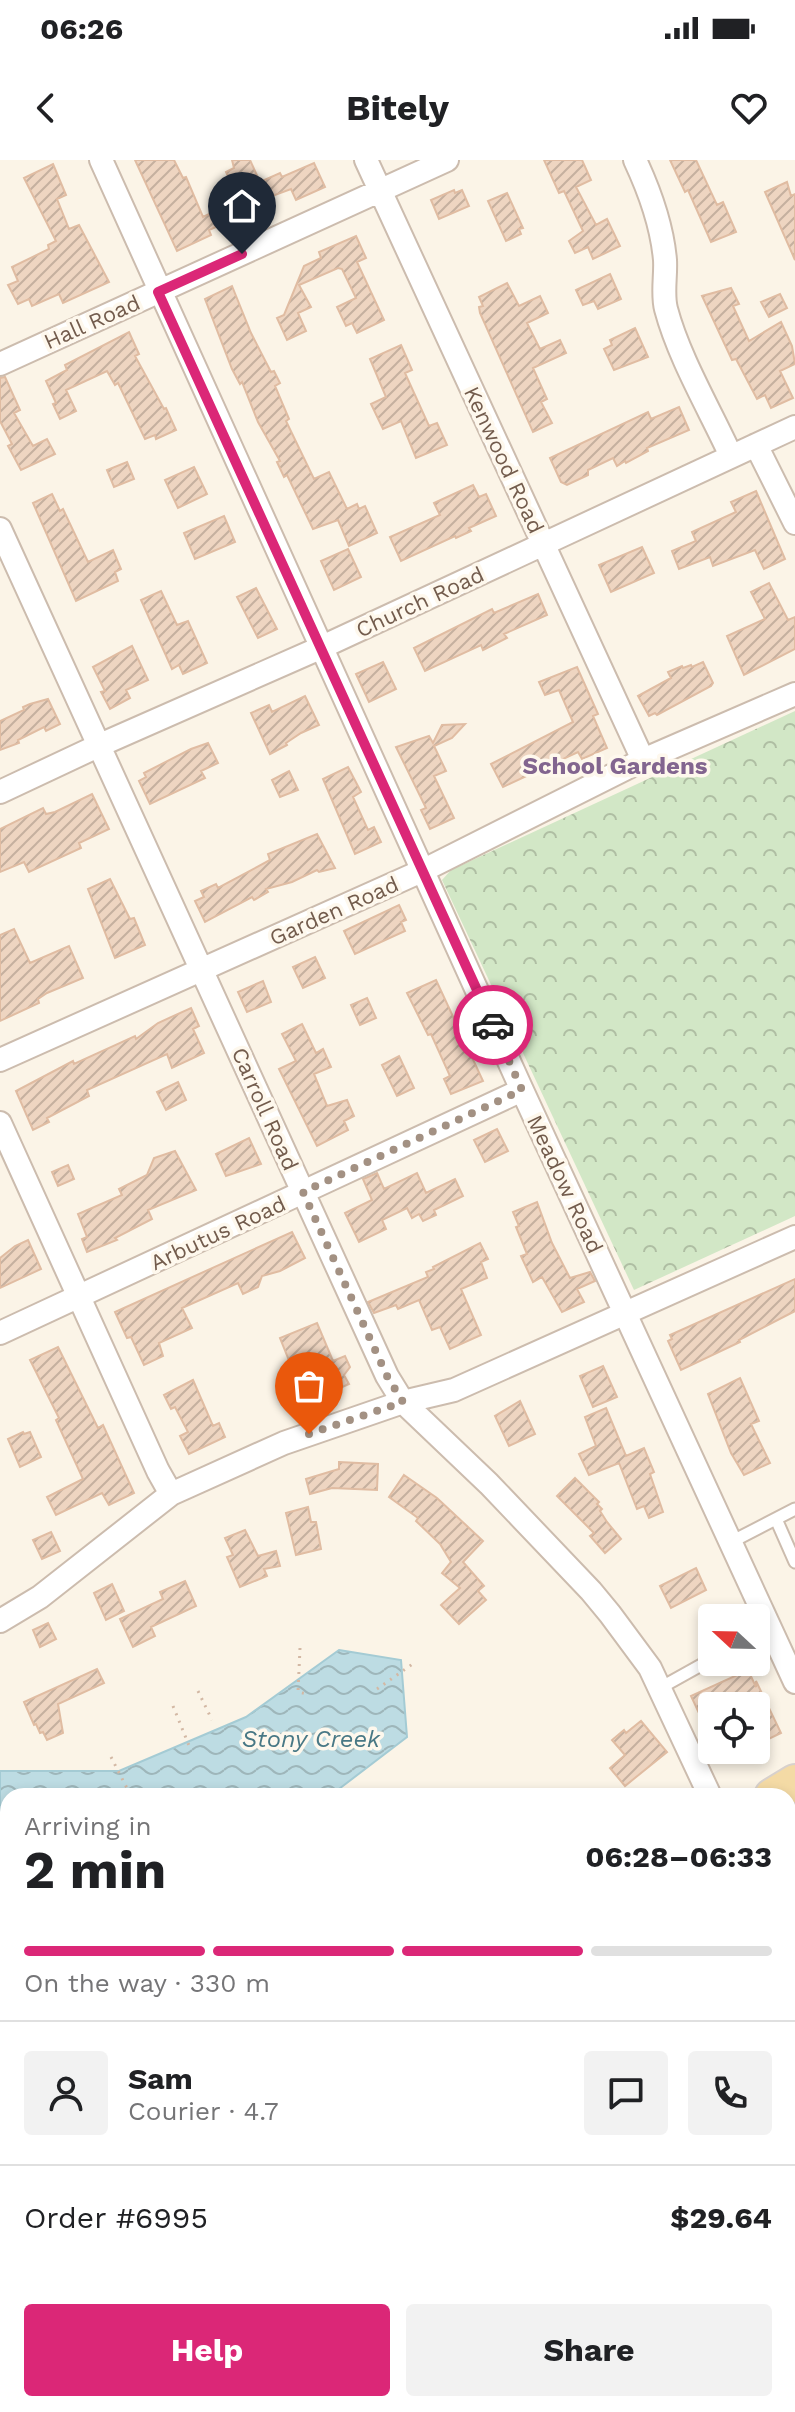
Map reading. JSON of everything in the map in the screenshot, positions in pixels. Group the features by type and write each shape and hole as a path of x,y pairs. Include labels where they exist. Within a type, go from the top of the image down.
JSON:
{"street":[{"name":"Meadow Road","path":"101,160 320,648 731,1542 753,1604"},
{"name":"Kenwood Road","path":"366,160 643,760"},
{"name":"Hall Road","path":"0,364 447,160"},
{"path":"635,160 662,232 665,306 678,342 731,456"},
{"name":"Church Road","path":"0,792 320,648 795,427"},
{"path":"756,445 795,523"},
{"name":"Carroll Road","path":"0,529 387,1376 403,1402 489,1484 591,1591 650,1668 706,1788"},
{"name":"Garden Road","path":"0,1060 424,870 643,760 795,694"},
{"name":"Arbutus Road","path":"0,1333 522,1090"},
{"path":"0,1123 171,1494"},
{"path":"0,1621 40,1597 171,1494 284,1443 403,1402 454,1390 795,1237"},
{"name":"Meadow Road","path":"770,1642 795,1682"}],"lane":[{"path":"731,1542 795,1509"},
{"path":"776,1519 795,1562"},
{"path":"660,1688 698,1667"}],"path":[{"path":"300,1648 298,1692 307,1694"},
{"path":"377,1689 414,1663"},
{"path":"198,1691 212,1720"},
{"path":"173,1706 190,1748"},
{"path":"111,1757 127,1788"}],"green space":[{"path":"795,711 795,1216 634,1290 442,880 451,870"}],"water":[{"name":"Stony Creek","path":"339,1650 401,1660 407,1737 340,1788 0,1788 0,1771 119,1771 246,1717"}],"building":[{"path":"135,160 174,160 183,178 186,177 203,217 209,214 216,227 209,230 211,235 177,251"},
{"path":"232,160 250,160 260,182 280,173 282,177 314,163 325,187 296,200 291,189 237,209 230,195 236,193 226,172 234,168"},
{"path":"544,160 582,160 591,180 576,187 596,225 607,219 620,246 593,259 588,247 575,253 569,241 583,231 564,191 559,193"},
{"path":"670,160 696,160 717,205 723,202 736,232 711,242 688,190 685,192"},
{"path":"53,164 66,195 57,199 69,229 79,225 109,282 63,303 59,294 32,306 29,299 18,304 8,285 18,281 12,267 49,249 48,245 56,241 24,178"},
{"path":"787,182 791,196 795,194 795,260 765,192"},
{"path":"454,190 455,193 462,190 469,206 439,219 431,200"},
{"path":"507,193 523,228 519,229 521,234 506,241 488,201"},
{"path":"356,236 366,258 357,262 384,320 357,333 352,323 346,326 337,307 356,298 342,269 338,268 299,285 311,307 298,313 306,331 287,340 277,318 284,315 304,266 321,258 319,252"},
{"path":"610,274 621,299 598,309 594,301 583,305 576,290"},
{"path":"507,283 519,306 540,296 548,313 527,323 540,349 560,340 566,353 533,368 547,399 541,402 552,423 533,432 480,313 479,307 483,306 479,297"},
{"path":"232,286 251,333 280,383 275,386 289,419 286,421 314,479 329,472 347,509 357,504 359,509 365,506 377,533 349,546 338,520 313,529 287,475 284,477 277,462 280,461 258,422 242,382 240,384 232,369 205,299"},
{"path":"731,288 739,304 733,306 749,341 781,322 792,346 795,364 780,371 793,398 771,408 765,395 757,399 736,359 732,360 702,296"},
{"path":"780,294 787,308 769,317 761,302"},
{"path":"635,328 648,357 614,370 604,349 612,345 610,340"},
{"path":"129,332 139,354 135,356 176,430 156,439 155,435 145,439 118,383 115,385 107,371 66,390 76,411 60,419 46,381 67,370 65,365"},
{"path":"401,345 412,370 405,373 429,426 437,423 447,445 416,458 401,421 383,429 371,404 386,397 370,359"},
{"path":"5,377 20,410 14,413 33,446 47,439 55,454 21,470 8,446 12,444 0,421 0,378"},
{"path":"679,407 689,430 647,448 648,451 626,463 617,466 613,458 567,485 561,482 550,458 648,412 651,419"},
{"path":"127,462 134,479 114,487 107,470"},
{"path":"194,467 207,494 178,508 165,480"},
{"path":"473,485 479,497 486,494 496,516 469,528 471,531 401,561 390,537 440,515 434,503"},
{"path":"756,491 785,559 764,569 755,550 713,566 710,557 679,569 672,551 696,541 692,532 736,512 731,502"},
{"path":"52,494 60,511 63,509 88,562 113,550 121,569 115,572 118,581 76,601 33,503"},
{"path":"224,516 235,542 195,559 184,533"},
{"path":"642,547 654,573 611,592 599,565"},
{"path":"348,549 361,577 334,590 321,561"},
{"path":"769,583 788,620 795,617 795,649 744,675 727,636 765,619 751,592"},
{"path":"256,588 277,629 258,638 237,597"},
{"path":"161,591 177,625 188,621 207,663 183,674 179,665 172,669 141,600"},
{"path":"538,594 547,615 504,634 507,638 483,650 481,645 425,671 414,648 492,609 494,613"},
{"path":"132,646 148,680 126,690 130,698 110,709 93,667"},
{"path":"383,662 396,689 369,702 356,674"},
{"path":"703,662 713,683 711,686 657,715 649,716 638,696 671,678 668,672"},
{"path":"577,667 598,714 593,716 607,748 582,759 578,752 503,787 491,764 573,722 559,690 545,695 539,682"},
{"path":"305,696 319,725 270,754 251,713 269,705 272,712"},
{"path":"48,699 60,724 46,731 44,727 18,740 19,743 0,750 0,721 24,710 23,707"},
{"path":"465,724 452,738 434,746 446,771 434,776 454,818 430,829 421,810 426,808 396,747 429,736 433,743 442,725"},
{"path":"208,743 218,763 201,771 205,778 150,804 139,781 146,777 144,773"},
{"path":"348,767 361,792 353,797 368,830 374,827 381,842 355,854 323,779"},
{"path":"289,771 298,790 280,797 272,780"},
{"path":"92,794 109,829 79,843 81,848 29,872 24,862 0,872 0,829 43,808 46,814 55,812"},
{"path":"317,834 335,868 317,870 292,882 266,889 268,892 254,900 252,897 205,922 195,901 204,897 201,891 216,884 218,888 270,860 268,854"},
{"path":"110,879 130,919 134,918 145,945 115,958 88,889"},
{"path":"399,905 406,920 401,922 405,931 355,954 344,931"},
{"path":"14,929 30,963 69,946 83,978 47,993 38,999 39,1003 0,1021 0,935"},
{"path":"315,957 325,978 303,988 293,967"},
{"path":"436,980 483,1081 451,1094 444,1079 450,1076 431,1034 428,1035 407,993"},
{"path":"263,981 271,1002 247,1012 238,992"},
{"path":"367,998 376,1018 360,1025 351,1005"},
{"path":"191,1008 199,1026 193,1029 204,1053 172,1068 167,1054 87,1090 89,1096 47,1118 49,1122 33,1130 16,1091 73,1061 74,1064 135,1036 136,1039 158,1023"},
{"path":"302,1024 316,1053 323,1049 331,1067 314,1074 327,1106 347,1100 354,1116 344,1121 348,1130 317,1146 279,1069 296,1061 282,1034"},
{"path":"399,1056 414,1088 397,1096 382,1065"},
{"path":"178,1082 186,1100 166,1110 157,1092"},
{"path":"497,1129 508,1151 485,1162 474,1140"},
{"path":"249,1138 261,1164 226,1176 216,1154"},
{"path":"175,1151 196,1190 148,1210 152,1219 115,1238 117,1240 87,1252 82,1239 87,1237 78,1214 122,1195 119,1189 147,1175 154,1158"},
{"path":"68,1165 74,1179 58,1186 52,1172"},
{"path":"377,1173 384,1189 417,1173 426,1193 455,1179 463,1196 434,1210 436,1215 423,1221 419,1214 412,1218 407,1208 382,1220 386,1229 359,1242 345,1213 372,1200 363,1179"},
{"path":"537,1202 552,1243 570,1278 590,1272 595,1281 577,1289 584,1302 562,1312 542,1277 533,1282 521,1256 527,1254 513,1212"},
{"path":"292,1232 305,1258 262,1276 258,1287 243,1294 238,1283 182,1308 192,1328 159,1343 163,1356 144,1365 115,1312"},
{"path":"28,1240 41,1269 0,1288 0,1258"},
{"path":"480,1243 488,1259 481,1262 487,1278 461,1289 481,1335 450,1349 440,1327 432,1330 419,1300 398,1309 396,1305 374,1313 368,1302 428,1277 426,1272 433,1267"},
{"path":"795,1279 795,1311 681,1370 668,1341 672,1339 670,1335"},
{"path":"317,1323 333,1361 345,1356 350,1367 344,1375 349,1384 296,1408 285,1383 296,1378 280,1338"},
{"path":"58,1347 98,1428 103,1425 134,1493 109,1505 102,1493 56,1515 47,1497 83,1479 56,1420 59,1418 30,1360"},
{"path":"603,1366 617,1397 593,1407 580,1376"},
{"path":"740,1378 759,1421 751,1424 770,1463 744,1475 731,1453 708,1394"},
{"path":"193,1380 213,1426 219,1423 225,1437 189,1454 180,1436 188,1432 175,1407 171,1409 164,1395"},
{"path":"520,1401 535,1434 509,1446 495,1416"},
{"path":"606,1408 626,1456 644,1448 654,1472 650,1474 663,1512 649,1518 644,1506 637,1509 619,1463 589,1475 579,1454 596,1446 585,1417"},
{"path":"30,1432 41,1457 20,1467 8,1439"},
{"path":"339,1462 378,1464 377,1490 332,1488 310,1494 306,1479 339,1469"},
{"path":"404,1475 437,1498 483,1541 463,1562 484,1586 478,1591 486,1600 459,1624 441,1605 460,1588 442,1573 451,1562 440,1544 416,1521 418,1518 389,1497"},
{"path":"575,1478 599,1502 600,1511 621,1539 605,1553 590,1536 594,1533 557,1496"},
{"path":"308,1507 311,1522 316,1522 321,1549 296,1555 286,1513"},
{"path":"245,1530 258,1556 276,1551 280,1566 264,1569 267,1576 240,1587 227,1557 233,1555 225,1538"},
{"path":"51,1532 60,1551 42,1559 33,1540"},
{"path":"696,1568 706,1590 671,1608 660,1586"},
{"path":"185,1581 196,1606 151,1627 155,1636 133,1647 120,1619 163,1599 160,1592"},
{"path":"112,1584 124,1611 106,1620 94,1593"},
{"path":"48,1623 56,1639 40,1647 33,1630"},
{"path":"97,1669 104,1683 58,1704 63,1733 47,1740 34,1725 24,1702"},
{"path":"735,1676 751,1676 761,1692 700,1692"},
{"path":"698,1693 698,1711 691,1696"},
{"path":"770,1710 781,1733 770,1738"},
{"path":"641,1721 667,1752 625,1786 610,1768 625,1755 612,1740"}],"way so far":[{"path":"309,1434 403,1402 387,1376 303,1192 522,1090 493,1025"}],"district":[{"name":"School Gardens","path":"615,766"}],"route":[{"path":"242,254 158,292 493,1025"}]}
